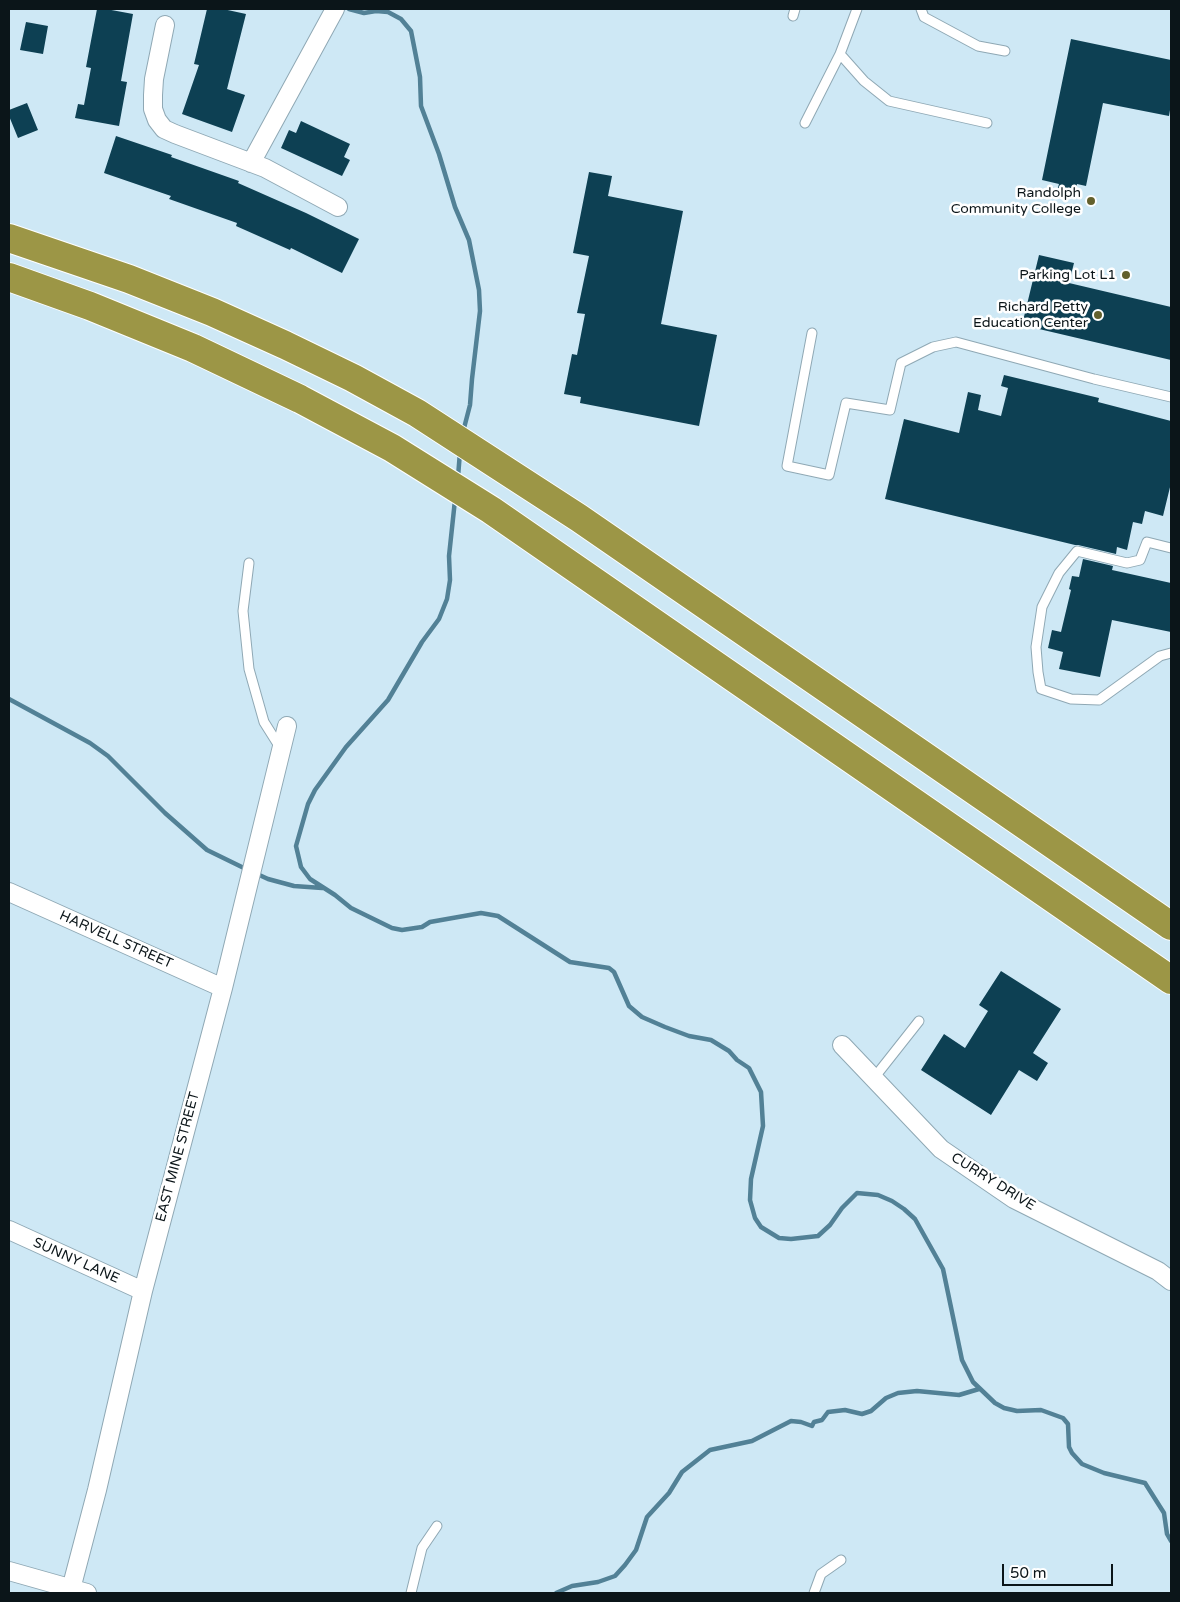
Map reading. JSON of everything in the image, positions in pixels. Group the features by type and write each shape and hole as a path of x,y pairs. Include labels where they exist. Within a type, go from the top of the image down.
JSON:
{"highway":[{"path":"9,238 129,279 212,312 353,378 416,413 579,518 1171,926"},
{"path":"9,277 90,306 193,348 300,399 392,448 491,510 1171,980"}],"street":[{"path":"251,163 335,9"},
{"path":"165,25 154,79 154,109 157,120 164,129 265,168 338,207"},
{"name":"EAST MINE STREET","path":"79,1591 99,1481 143,1291 223,988 287,726"},
{"name":"HARVELL STREET","path":"9,892 223,988"},
{"name":"CURRY DRIVE","path":"842,1045 941,1148 1014,1199 1158,1271 1171,1281"},
{"name":"SUNNY LANE","path":"9,1230 143,1291"},
{"path":"9,1571 79,1591"}],"lane":[{"path":"805,123 840,54 857,9"},
{"path":"921,9 924,17 978,46 1005,52"},
{"path":"840,54 864,81 890,101 987,123"},
{"path":"812,333 787,466 830,475 846,402 890,410 901,363 933,347 956,342 1094,380 1171,397"},
{"path":"1171,548 1147,542 1140,560 1128,563 1077,551 1060,573 1042,607 1036,647 1038,672 1042,689 1071,699 1099,700 1160,656 1171,653"},
{"path":"249,563 243,611 249,668 264,722 281,749"},
{"path":"874,1078 919,1021"},
{"path":"411,1593 422,1548 438,1526"},
{"path":"814,1593 821,1574 841,1560"}],"building":[{"path":"97,9 133,14 121,81 127,82 119,126 75,118 78,104 84,105 91,68 86,67"},
{"path":"207,9 223,9 246,14 227,89 245,95 232,132 182,114 199,65 194,64"},
{"path":"26,22 48,26 43,54 20,50"},
{"path":"1071,39 1171,60 1171,104 1169,116 1103,103 1086,186 1077,184 1075,195 1057,191 1059,184 1042,180"},
{"path":"27,103 38,130 18,138 9,116 9,110"},
{"path":"301,121 350,144 344,157 350,160 342,176 281,148 289,130 296,133"},
{"path":"116,136 239,181 238,183 359,239 342,273 291,248 290,250 236,226 237,223 169,199 171,196 104,173"},
{"path":"589,172 612,176 608,196 683,211 661,324 717,335 699,426 580,403 581,397 564,394 572,354 577,355 585,314 577,313 589,256 573,253"},
{"name":"Richard Petty Education Center","path":"1039,255 1074,263 1069,283 1171,307 1171,360 1022,325"},
{"path":"1004,375 1099,398 1098,402 1171,421 1171,483 1163,516 1145,511 1142,524 1133,522 1127,550 1117,547 1116,554 885,499 904,419 959,433 968,392 981,395 978,410 1001,416 1008,388 1001,386"},
{"path":"1083,559 1113,566 1112,570 1171,583 1171,632 1112,620 1100,677 1059,669 1063,652 1048,648 1052,630 1061,632 1071,590 1069,589 1072,576 1079,577"},
{"path":"1001,971 1061,1009 1033,1053 1048,1063 1037,1081 1019,1070 991,1115 921,1070 944,1034 965,1048 988,1011 979,1005"}],"waterway":[{"path":"349,9 364,13 388,12 401,19 411,31 420,77 421,106 439,154 455,207 469,240 479,290 480,311 470,405 463,432"},
{"path":"458,477 460,452"},
{"path":"455,500 449,556 450,580 447,599 439,619 422,642 388,700 346,747 315,790 308,804 296,846 301,867 310,879 351,908 392,928 402,930 422,927 430,922 481,913 498,916 570,962 609,968 614,972 629,1006 642,1017 689,1036 711,1040 729,1051 737,1060 749,1068 761,1092 763,1126 751,1179 750,1200 755,1218 761,1227 779,1238 791,1239 818,1236 857,1193 878,1195 904,1209 915,1219 943,1269 962,1360 973,1382 995,1403 1004,1408 1017,1411 1041,1410 1063,1418 1068,1424 1069,1447 1082,1464 1104,1473 1145,1483 1164,1513 1167,1534 1171,1541"},
{"path":"9,699 90,743 108,756 165,813 207,850 248,870"},
{"path":"255,873 268,879 294,886 322,888"},
{"path":"556,1593 572,1586 598,1582 615,1576 636,1550 647,1517 669,1493 682,1472 710,1450 752,1441 791,1421 812,1426 814,1422 822,1420 828,1412 845,1410 862,1414 871,1411 886,1398 898,1393 917,1391 959,1395 979,1389"}],"place":[{"name":"Randolph Community College","path":"1091,201"},
{"name":"Parking Lot L1","path":"1126,275"},
{"name":"Richard Petty Education Center","path":"1098,315"}]}
